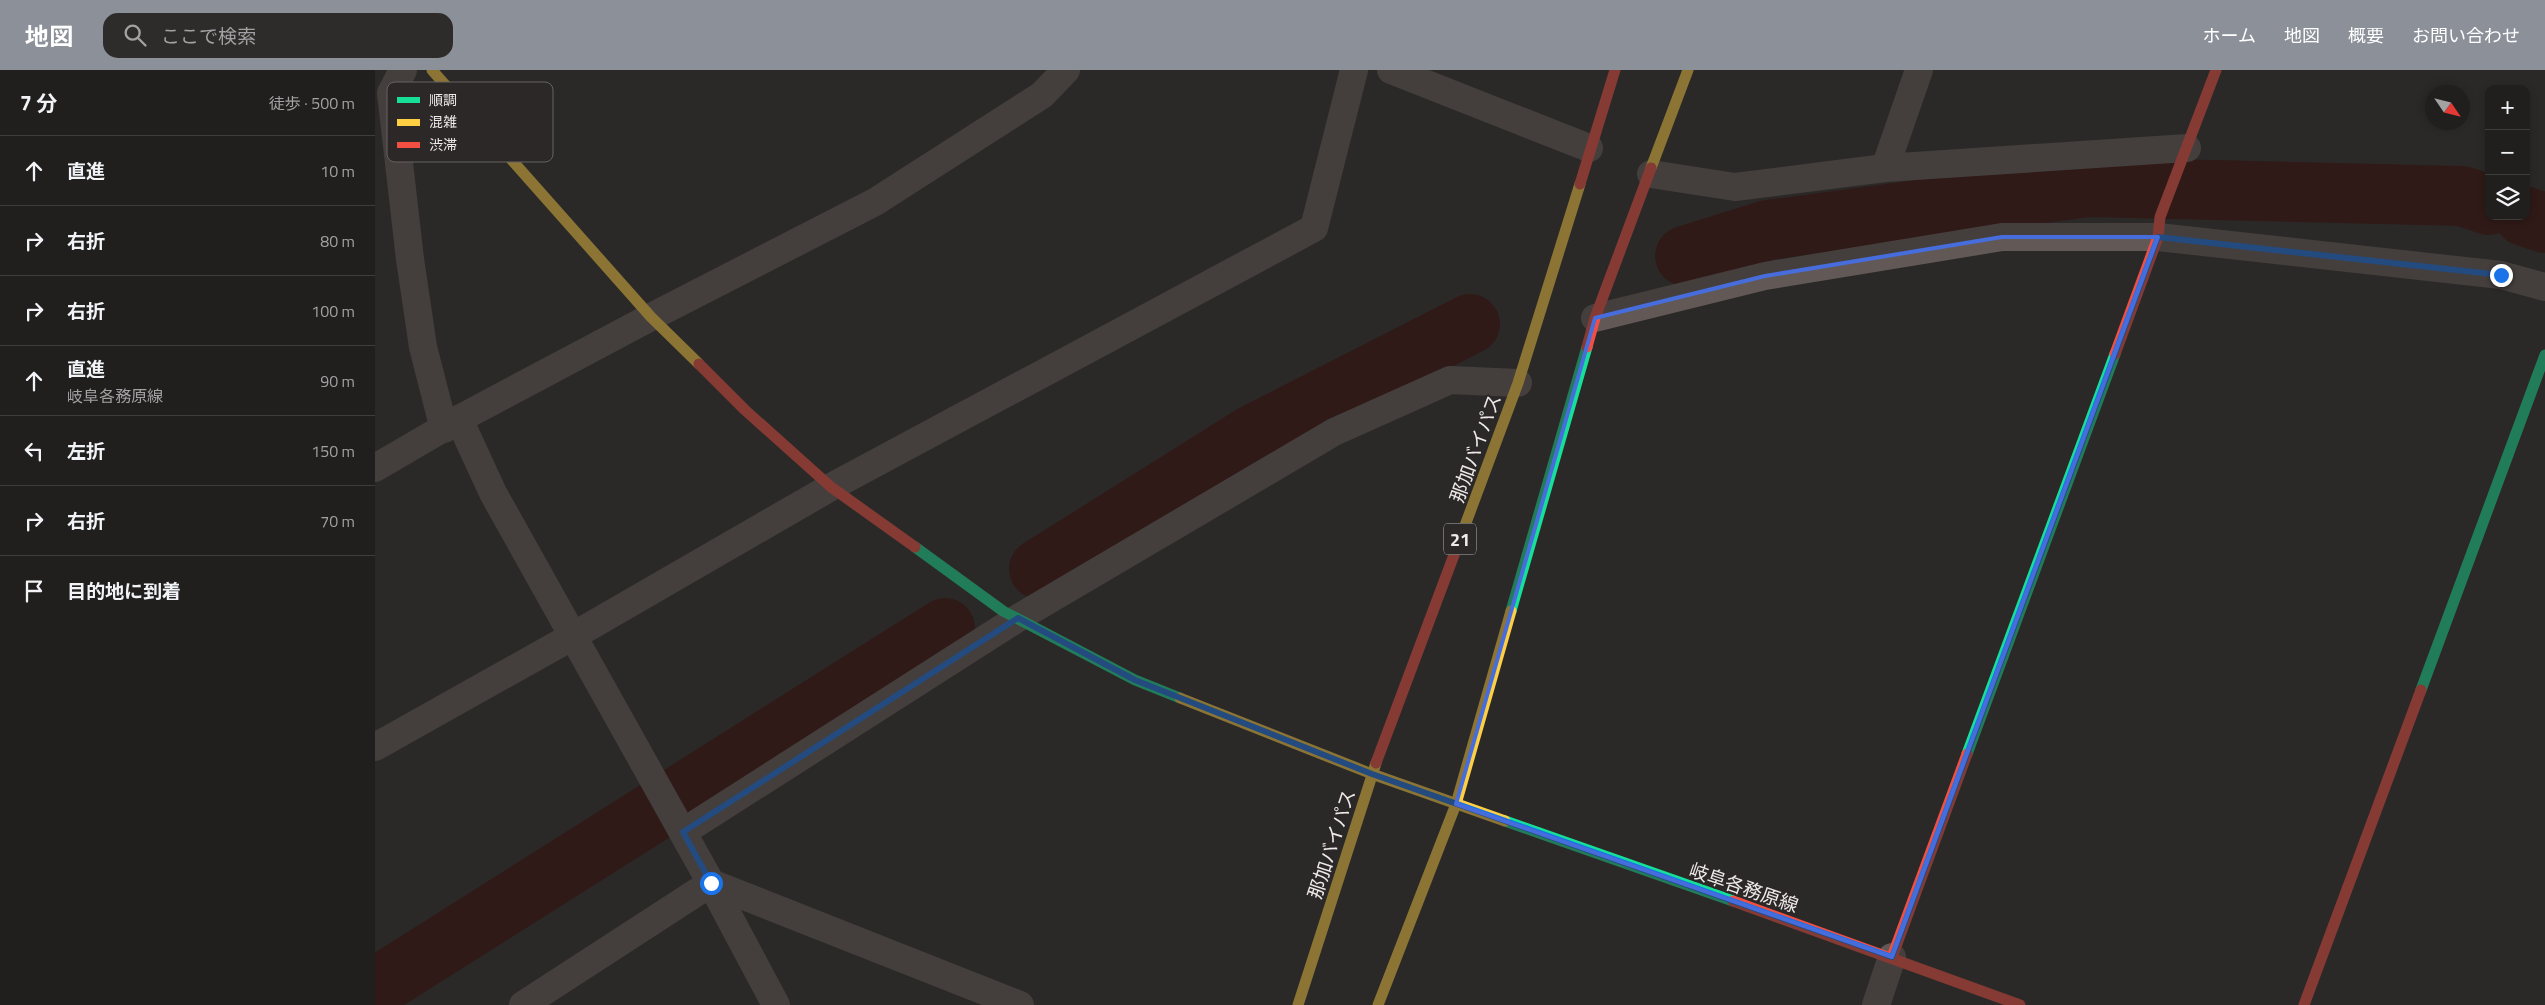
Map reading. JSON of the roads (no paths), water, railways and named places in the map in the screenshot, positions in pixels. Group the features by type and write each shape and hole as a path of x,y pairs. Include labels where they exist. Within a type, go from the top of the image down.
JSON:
{"main road":[{"name":"岐阜各務原線","path":"432,70 443,82"},
{"name":"那加バイパス","path":"1298,1005 1372,774 1517,382 1615,70"},
{"path":"1378,1005 1456,804 1595,318 1651,174 1688,70"},
{"path":"1892,957 2216,70"},
{"name":"岐阜各務原線","path":"514,162 651,317 745,410 831,487 1003,611 1135,680 1372,774 1892,957 2020,1005"},
{"path":"2304,1005 2545,355"}],"street":[{"path":"397,82 403,70"},
{"path":"375,468 452,424 651,317 875,202 1042,95 1066,70"},
{"path":"375,746 573,636 831,487 1314,228 1354,70"},
{"path":"1391,70 1589,148"},
{"path":"1885,168 1919,70"},
{"path":"1651,174 1735,187 1885,168 2183,160"},
{"path":"399,162 423,347 452,424 493,493 660,790 776,1005"},
{"path":"1595,318 1765,276 2002,237 2159,227 2501,275 2545,287"},
{"path":"678,823 1018,618 1333,432 1450,380 1517,382"},
{"path":"523,1005 711,883"},
{"path":"711,883 1020,1005"},
{"path":"1876,1005 1892,957"}],"waterway":[{"path":"1685,256 1768,230 2088,187 2462,196 2485,204"},
{"path":"2530,218 2545,223"},
{"path":"1039,569 1254,434 1470,324"},
{"path":"375,988 945,628"}]}
